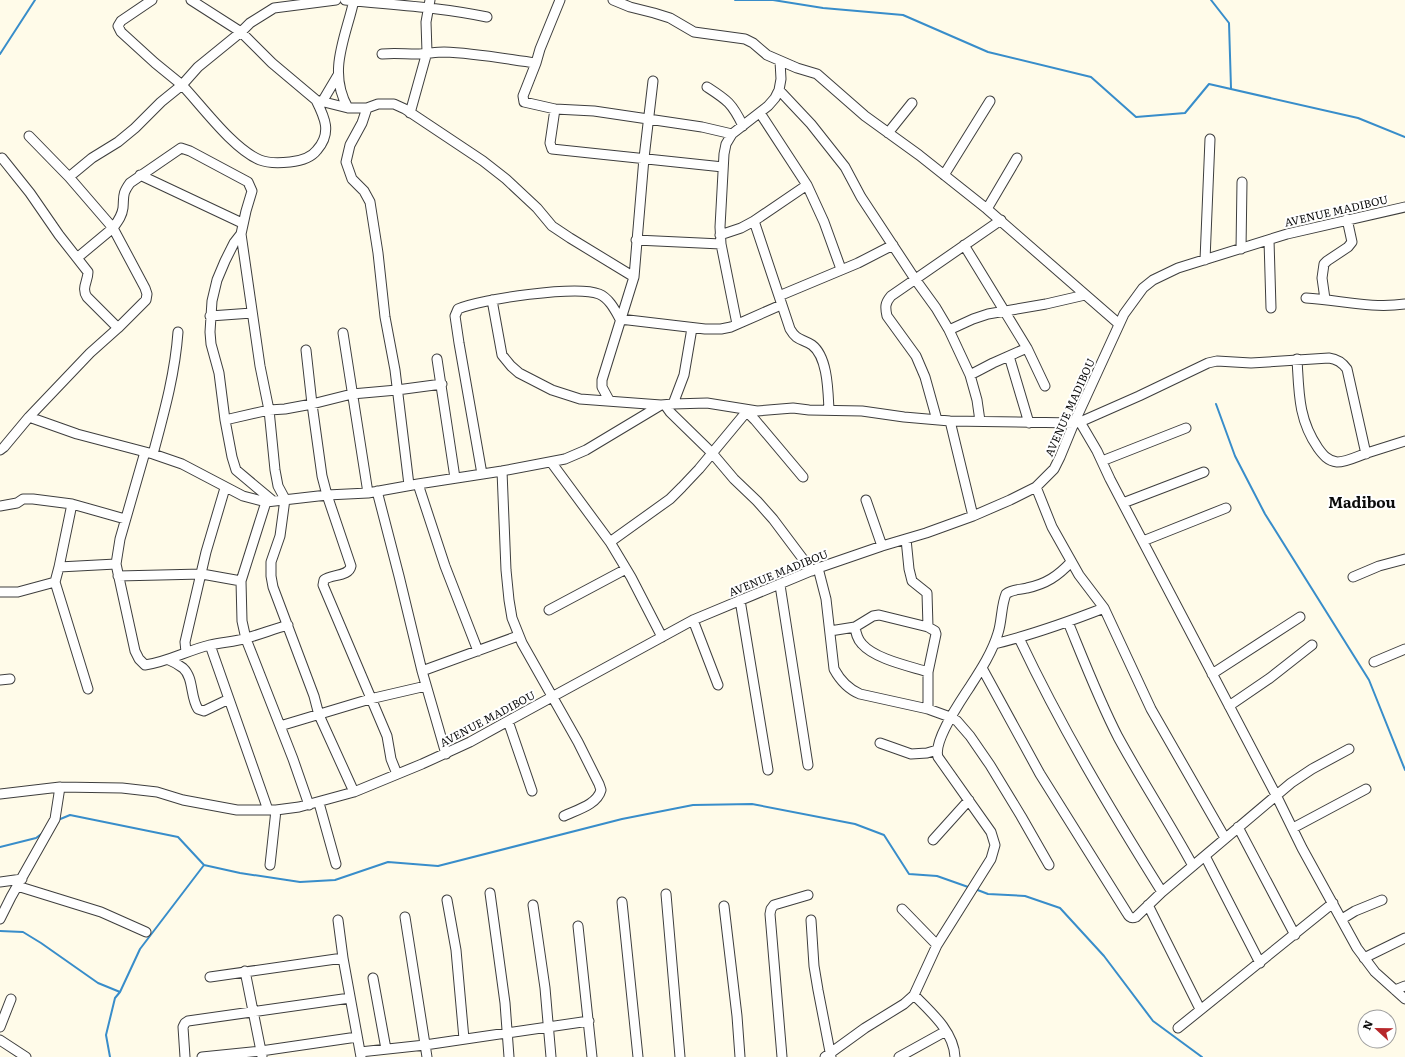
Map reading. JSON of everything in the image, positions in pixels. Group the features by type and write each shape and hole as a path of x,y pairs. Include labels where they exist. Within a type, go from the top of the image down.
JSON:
{"street":[{"path":"152,0 121,21 118,26 121,32 182,85 210,117 249,154 261,160 278,163 299,161 314,154 323,143 326,131 324,117 319,101"},
{"path":"191,0 241,32 272,63 319,101 348,108 367,108 378,104 394,104 405,109 483,161 506,179 537,208 552,226 634,277"},
{"path":"69,176 92,158 118,142 135,128 161,102 182,85 198,67 258,17 274,8 336,0"},
{"path":"348,108 339,87 338,75 351,0 429,4 487,17"},
{"path":"560,0 522,99 524,102 555,109 594,112 712,129 732,134"},
{"path":"613,0 630,7 670,18 694,32 745,39 753,43 767,55 817,74 844,99 888,134 987,209 1119,324"},
{"path":"410,113 427,52 426,37 429,4"},
{"path":"382,54 421,54 427,52 459,53 536,64"},
{"path":"737,324 720,240 723,167 726,144 732,134 760,113 776,98 781,79 780,61"},
{"path":"319,101 338,75"},
{"path":"609,400 602,387 602,380 634,277 636,240 653,80"},
{"path":"707,87 720,95 732,106 742,126"},
{"path":"779,90 811,124 844,167 861,197 936,308 949,330 970,375 977,400 980,421"},
{"path":"944,175 990,101"},
{"path":"888,134 912,103"},
{"path":"367,108 362,123 350,144 346,162 352,179 364,191 370,202 378,253 385,317 414,484 478,651"},
{"path":"555,109 550,144 552,149 723,167"},
{"path":"760,113 807,185 824,222 841,270"},
{"path":"0,450 90,353 146,300 147,294 113,228 69,176 29,136"},
{"path":"1205,260 1210,139"},
{"path":"77,258 113,228 120,219 123,208 124,191 130,183 181,148 190,151 248,182 252,190 242,223 241,234 260,366 269,410 275,470 278,486 285,499 280,536 271,562 271,576 273,587 288,624 319,714 354,792"},
{"path":"2,158 30,193 59,235 88,272 88,279 84,286 84,293 118,328"},
{"path":"987,209 1017,158"},
{"path":"140,176 242,223"},
{"path":"1241,249 1242,182"},
{"path":"636,240 720,240 754,221 807,185"},
{"name":"AVENUE MADIBOU","path":"0,794 60,787 122,788 157,792 183,800 237,810 272,810 310,805 354,792 446,754 486,734 693,620 815,570 973,516 1036,487 1054,469 1077,423 1119,324 1134,299 1143,288 1153,280 1178,268 1268,240 1347,219 1405,207"},
{"path":"1325,299 1322,278 1324,264 1348,247 1352,242 1347,219"},
{"path":"937,420 925,377 916,356 887,316 885,308 891,296 1000,220"},
{"path":"754,221 790,329 797,338 812,346 817,352 826,374 830,410"},
{"path":"241,234 228,255 217,280 210,316 211,344 219,373 225,420 236,470 269,501"},
{"path":"1268,240 1271,308"},
{"path":"482,474 458,343 455,316 458,309 492,300 557,291 593,292 600,294 607,299 620,319 692,328 721,329 737,324 780,300 893,245"},
{"path":"964,245 1028,348 1046,386"},
{"path":"949,330 988,314 1046,304 1085,294"},
{"path":"1306,298 1325,299 1374,306 1405,304"},
{"path":"492,300 502,355 511,366 539,384 566,396 580,399 666,404 707,404 747,411 767,411 793,408 862,411 904,417 950,421 1077,423 1122,404 1208,362 1217,361 1251,363 1297,359 1336,359 1344,364 1347,369 1366,454"},
{"path":"210,316 252,313"},
{"path":"29,417 77,434 149,453 182,464 225,488 243,496 269,501 372,492 551,462 565,459 586,450 666,404 684,375 692,328"},
{"path":"178,332 176,358 167,405 125,519 116,564 135,651 139,659 145,665 169,660 186,652 210,645 246,638 288,624"},
{"path":"343,333 352,394 372,492 400,576 422,671 446,754"},
{"path":"970,375 1028,348"},
{"path":"306,350 322,476 351,566 350,570 347,572 327,577 324,580 323,585 370,699 387,736 396,774"},
{"path":"1009,356 1028,423"},
{"path":"437,359 442,384 455,478"},
{"path":"1297,359 1300,403 1303,418 1322,454 1338,462 1405,441"},
{"path":"225,420 269,410 285,409 312,404 352,394 442,384"},
{"path":"666,404 670,412 712,453 734,479 757,501 815,570 826,599 834,669 842,681 853,691 860,694 928,709 950,716 957,722 970,736 990,765 1049,866"},
{"path":"610,542 670,499 699,469 747,411"},
{"path":"747,411 803,477"},
{"path":"950,421 973,516"},
{"path":"1077,423 1102,461 1212,674 1357,948 1375,972 1405,1000"},
{"path":"1102,461 1186,428"},
{"path":"551,462 610,542 662,637"},
{"path":"502,471 509,600 512,618 518,636 591,766 601,790 598,798 593,802 564,816"},
{"path":"1123,503 1204,472"},
{"path":"1036,487 1052,527 1071,562 1104,608 1150,709 1225,838"},
{"path":"186,652 185,642 210,539 225,488"},
{"path":"0,506 17,503 23,499 33,498 72,504 125,519"},
{"path":"866,500 882,546"},
{"path":"269,501 241,581 242,621 246,638 310,805"},
{"path":"72,504 55,582 88,689"},
{"path":"1143,541 1226,508"},
{"path":"906,539 909,569 912,581 927,593 928,627"},
{"path":"1353,577 1384,564 1405,559"},
{"path":"811,920 815,972 828,1056 865,1028 904,1004 914,995 937,945 950,922 989,863 995,845 991,832 938,757 936,750 950,716 982,668 994,644 1006,594 1011,590 1040,585 1060,574 1071,562"},
{"path":"59,567 116,564"},
{"path":"549,610 626,570"},
{"path":"118,576 202,574 241,581"},
{"path":"0,592 18,592 55,582"},
{"path":"780,585 808,765"},
{"path":"740,600 768,770"},
{"path":"994,644 1019,638 1068,622 1104,608"},
{"path":"830,631 855,626 873,616 879,615 928,627 935,631 936,634 928,672 928,709"},
{"path":"1212,674 1300,617"},
{"path":"693,620 718,685"},
{"path":"1068,622 1093,683 1118,735 1193,866"},
{"path":"855,626 858,638 868,649 878,655 928,672"},
{"path":"422,671 518,636"},
{"path":"1019,638 1055,713 1074,747 1129,840 1162,892"},
{"path":"210,645 229,699 272,810 270,865"},
{"path":"1229,706 1270,678 1312,645"},
{"path":"1374,662 1405,649"},
{"path":"169,660 184,669 190,680 194,703 198,709 204,710 229,699"},
{"path":"982,668 1040,774 1129,917 1132,918 1136,917 1162,892 1291,783 1349,748"},
{"path":"0,680 10,679"},
{"path":"280,726 370,699 426,686"},
{"path":"508,721 532,791"},
{"path":"880,743 911,754 927,753 936,750"},
{"path":"0,919 55,819 60,787"},
{"path":"1293,828 1366,790"},
{"path":"933,840 969,800"},
{"path":"319,803 336,864"},
{"path":"1238,827 1294,934"},
{"path":"1205,856 1260,962"},
{"path":"0,882 20,883 101,912 146,932"},
{"path":"490,893 503,988 509,1057"},
{"path":"666,894 680,1057"},
{"path":"782,1057 770,914 774,905 808,895"},
{"path":"447,900 456,950 464,1039"},
{"path":"1342,919 1382,900"},
{"path":"622,902 638,1057"},
{"path":"1178,1028 1332,903"},
{"path":"533,905 545,988 551,1057"},
{"path":"1148,905 1200,1010"},
{"path":"724,906 737,1016 740,1057"},
{"path":"902,909 937,945"},
{"path":"405,917 427,1057"},
{"path":"338,920 343,958 361,1055 386,1049 425,1045 589,1021"},
{"path":"578,926 592,1057"},
{"path":"1364,958 1405,938"},
{"path":"210,977 343,958"},
{"path":"245,971 262,1054"},
{"path":"373,978 386,1049"},
{"path":"1395,990 1405,986"},
{"path":"914,995 946,1031 953,1042 956,1057"},
{"path":"185,1057 183,1031 184,1023 188,1021 350,998"},
{"path":"0,1027 11,999"},
{"path":"899,1057 946,1031"},
{"path":"202,1057 262,1054 357,1037"},
{"path":"0,1040 26,1057"}],"waterway":[{"path":"0,54 35,0"},
{"path":"735,0 773,0 823,8 903,15 988,52 1091,77 1136,117 1185,113 1209,84 1358,118 1405,137"},
{"path":"1211,0 1229,23 1231,88"},
{"path":"1216,404 1235,456 1265,514 1369,680 1405,770"},
{"path":"58,820 70,815 178,837 204,865 240,873 300,882 335,880 388,862 438,866 622,819 693,805 752,804 855,824 884,835 909,874 937,876 971,888"},
{"path":"0,847 36,838 44,832"},
{"path":"0,931 23,932 98,983 120,992 140,949 204,865"},
{"path":"975,889 988,894 1025,896 1060,908 1104,956 1153,1021 1202,1057"},
{"path":"110,1057 106,1035 115,998 120,992"}],"district":[{"name":"Madibou","path":"1362,501"}]}
